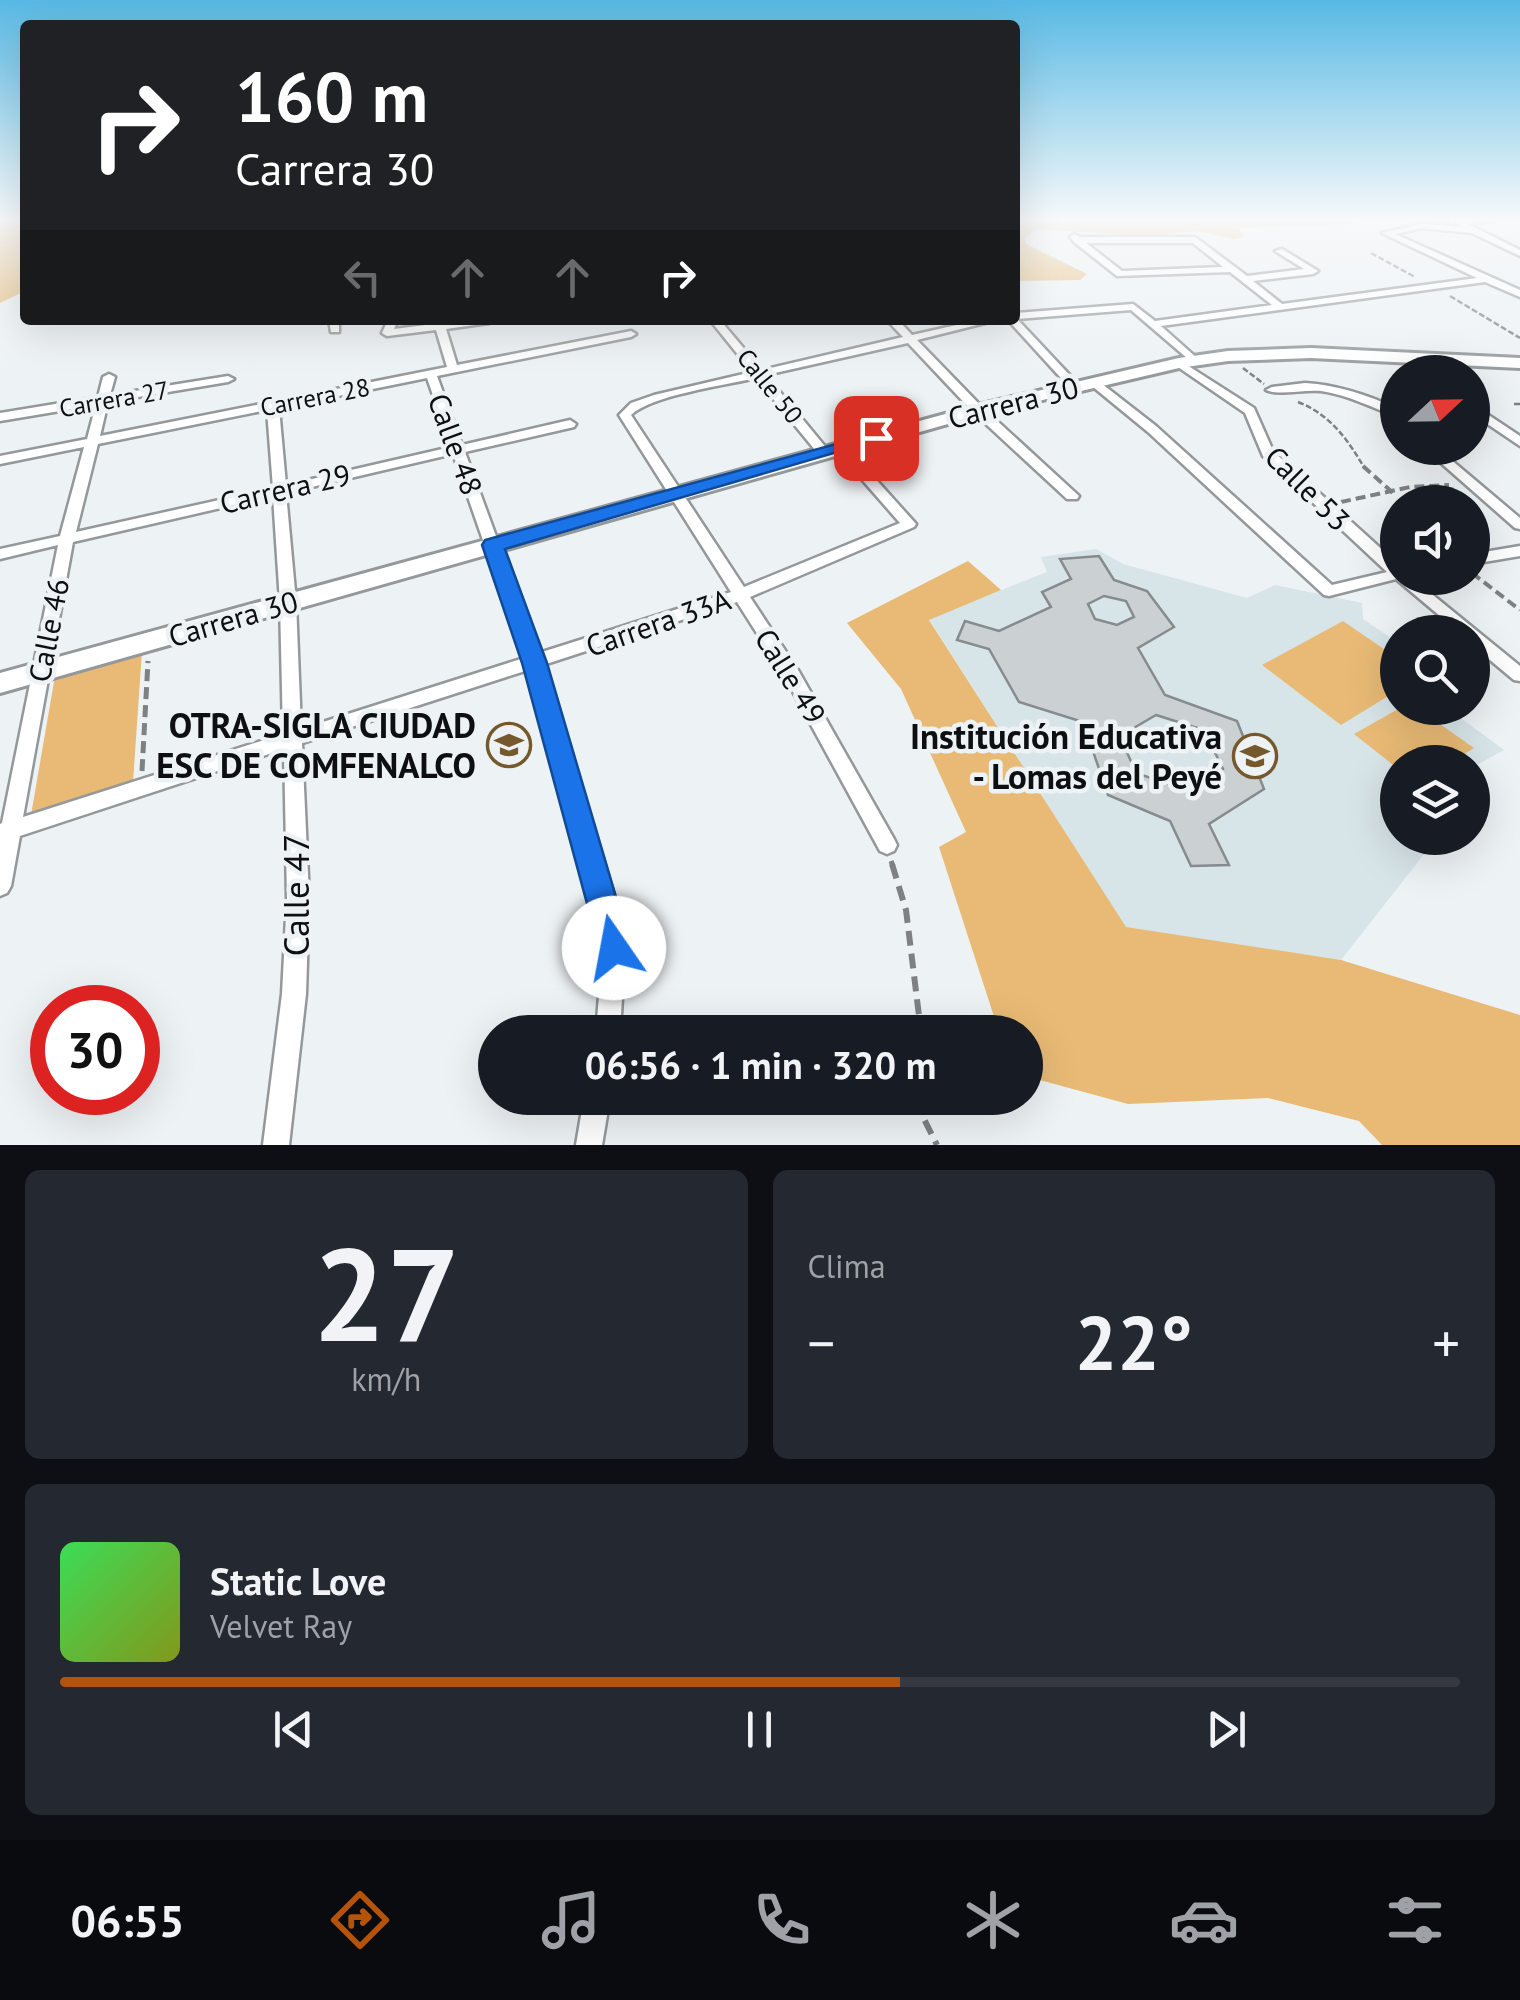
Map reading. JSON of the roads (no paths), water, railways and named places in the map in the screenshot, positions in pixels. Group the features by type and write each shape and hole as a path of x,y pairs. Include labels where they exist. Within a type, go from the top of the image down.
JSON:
{"street":[{"path":"1117,271 1192,271"},
{"path":"1234,271 1279,306"},
{"path":"1244,279 1308,271"},
{"path":"1465,271 1520,294"},
{"path":"1154,324 1482,280"},
{"name":"Calle 53","path":"1020,317 1133,307 1154,324 1186,362 1250,411 1266,453 1380,558"},
{"path":"1020,324 1083,384 1152,429 1329,591 1380,579"},
{"path":"391,325 387,333 462,325"},
{"name":"Calle 50","path":"719,325 833,450 909,524"},
{"path":"898,325 978,410 1072,496"},
{"path":"760,372 970,325"},
{"name":"Calle 48","path":"441,329 453,370"},
{"name":"Carrera 28","path":"0,460 631,334"},
{"name":"Carrera 30","path":"0,684 978,410 1186,362 1228,356 1358,354 1520,364"},
{"name":"Calle 49","path":"760,372 658,396 626,411 673,495 825,730 886,845"},
{"name":"Calle 48","path":"431,374 534,663 614,948 609,1015"},
{"name":"Calle 46","path":"0,886 7,831 67,538 109,377"},
{"name":"Carrera 27","path":"0,418 228,379"},
{"path":"1272,390 1294,385 1331,388 1380,407"},
{"name":"Calle 47","path":"273,406 288,602 298,898 294,994 276,1145"},
{"path":"1490,420 1519,441"},
{"name":"Carrera 29","path":"0,554 570,424"},
{"path":"1449,465 1520,524"},
{"name":"Carrera 33A","path":"7,831 740,595 898,532 909,524"},
{"path":"1490,556 1520,551"},
{"name":"Calle 53","path":"1423,595 1448,615"},
{"name":"Calle 53","path":"1490,650 1520,675"},
{"path":"590,1145 594,1115"}],"place":[{"name":"OTRA-SIGLA CIUDAD ESC DE COMFENALCO","path":"509,745"},
{"name":"Institución Educativa - Lomas del Peyé","path":"1255,756"}]}
